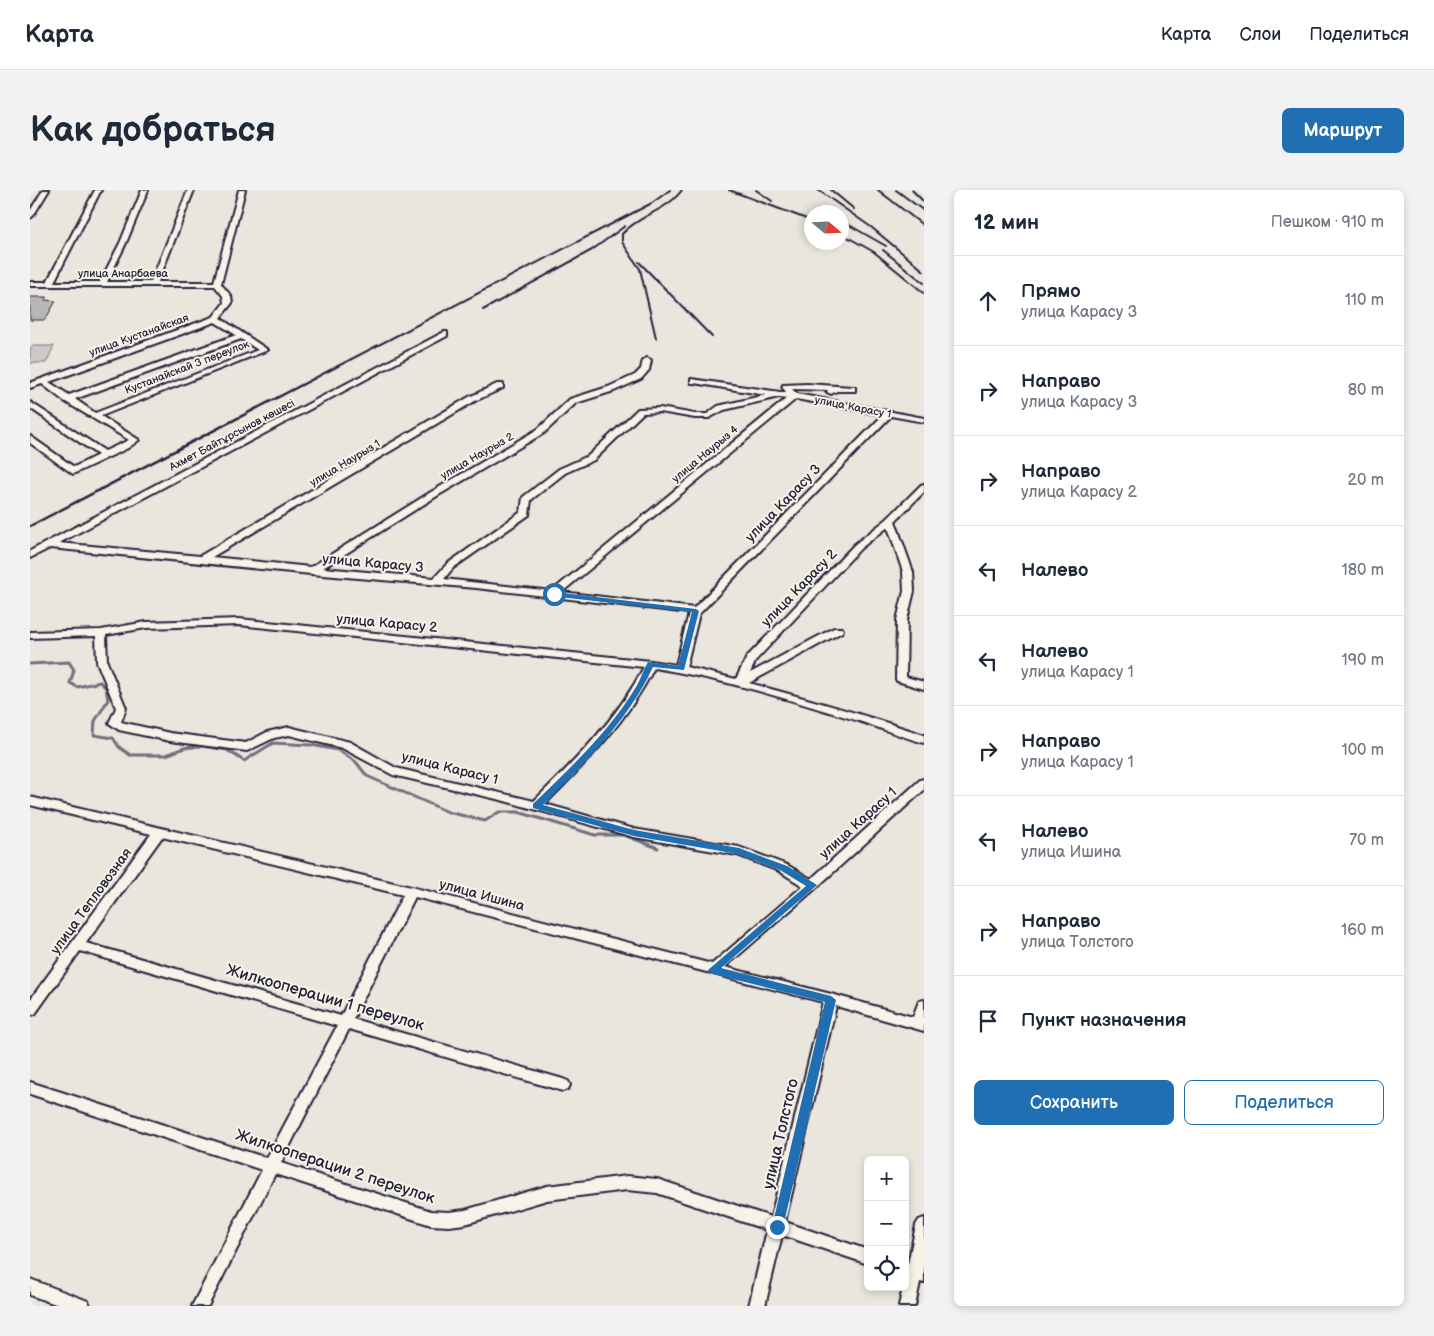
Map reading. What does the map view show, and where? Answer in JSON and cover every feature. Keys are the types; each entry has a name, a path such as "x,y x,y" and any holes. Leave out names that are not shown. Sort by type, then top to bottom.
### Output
{"street":[{"path":"30,216 46,190"},
{"path":"49,284 98,190"},
{"path":"102,284 123,243 144,190"},
{"path":"154,284 190,190"},
{"path":"216,319 228,304 227,296 216,284 242,190"},
{"name":"улица Анарбаева","path":"30,284 216,284"},
{"name":"Кустанайскай 3 переулок","path":"94,416 264,350 216,319"},
{"name":"улица Кустанайская","path":"30,386 216,319"},
{"name":"Ахмет Байтұрсынов көшесі","path":"30,555 444,334"},
{"name":"Кустанайскай 3 переулок","path":"68,399 242,336"},
{"name":"улица Наурыз 2","path":"311,571 434,494 541,431 573,400 611,389 638,377 645,370 647,360"},
{"path":"30,439 74,471 92,463 104,454 128,446 135,440 94,416 44,381"},
{"path":"694,381 794,396"},
{"name":"улица Наурыз 1","path":"202,560 472,400 500,386"},
{"path":"794,396 786,387 807,386 852,389"},
{"path":"821,401 835,388"},
{"path":"436,582 450,566 483,541 526,513 526,499 562,471 591,458 641,411 660,410 695,416 709,416 720,408 779,395"},
{"name":"улица Карасу 1","path":"794,396 924,420"},
{"name":"улица Наурыз 4","path":"554,594 794,396"},
{"path":"30,404 104,454"},
{"name":"улица Карасу 3","path":"681,668 696,611 889,414"},
{"name":"улица Карасу 2","path":"740,683 751,659 858,546 890,521 924,486"},
{"path":"890,521 908,572 909,591 902,620 901,679 924,686"},
{"name":"улица Карасу 3","path":"48,546 436,582 696,611"},
{"name":"улица Карасу 2","path":"30,635 101,633 146,625 239,622 651,664 681,668 740,683 867,719 924,739"},
{"path":"740,683 838,630"},
{"name":"улица Карасу 1","path":"101,633 102,662 121,708 115,723 123,727 170,737 247,747 271,735 289,731 346,745 393,771 501,796 634,833 739,851 783,868 812,885"},
{"path":"536,806 583,760 618,717 640,687 651,664"},
{"name":"улица Карасу 1","path":"713,970 812,885 924,783"},
{"name":"улица Ишина","path":"30,800 411,892 921,1025"},
{"name":"улица Тепловозная","path":"30,1010 159,832"},
{"path":"200,1306 411,892"},
{"name":"Жилкооперации 1 переулок","path":"78,946 563,1085"},
{"name":"улица Толстого","path":"757,1306 831,1000"},
{"path":"921,1025 924,1005"},
{"name":"Жилкооперации 2 переулок","path":"30,1088 431,1218 449,1220 547,1194 627,1183 657,1186 864,1256"},
{"path":"907,1306 924,1225"},
{"path":"30,1287 82,1306"}],"shaded area":[{"path":"32,346 54,346 46,363 30,363"}],"building":[{"path":"30,297 47,297 45,300 56,301 45,320 30,320"}],"waterway":[{"path":"30,664 69,662 74,670 70,683 77,687 100,682 106,688 108,700 95,721 94,735 113,738 119,747 130,755 166,755 184,748 201,746 227,750 244,761 273,743 311,745 338,750 356,762 367,776 448,812 485,821 499,812 518,812 595,835 624,835 658,848"}],"railway":[{"path":"313,379 652,203 670,190"},
{"path":"656,338 640,269 622,242 622,234 636,222 669,203 682,190"},
{"path":"729,190 804,218"},
{"path":"756,190 772,201"},
{"path":"818,190 871,227 924,271"},
{"path":"831,190 854,209"},
{"path":"878,190 924,226"},
{"path":"896,190 924,211"},
{"path":"912,190 924,202"},
{"path":"849,225 886,246"},
{"path":"483,310 592,250 625,226"},
{"path":"849,238 874,252 924,293"},
{"path":"883,250 924,283"},
{"path":"639,262 712,337"},
{"path":"30,526 315,378"}],"route":[{"path":"554,594 696,611 681,668 651,664 640,687 618,717 583,760 536,806 634,833 739,851 783,868 812,885 713,970 831,1000 777,1227"}]}
